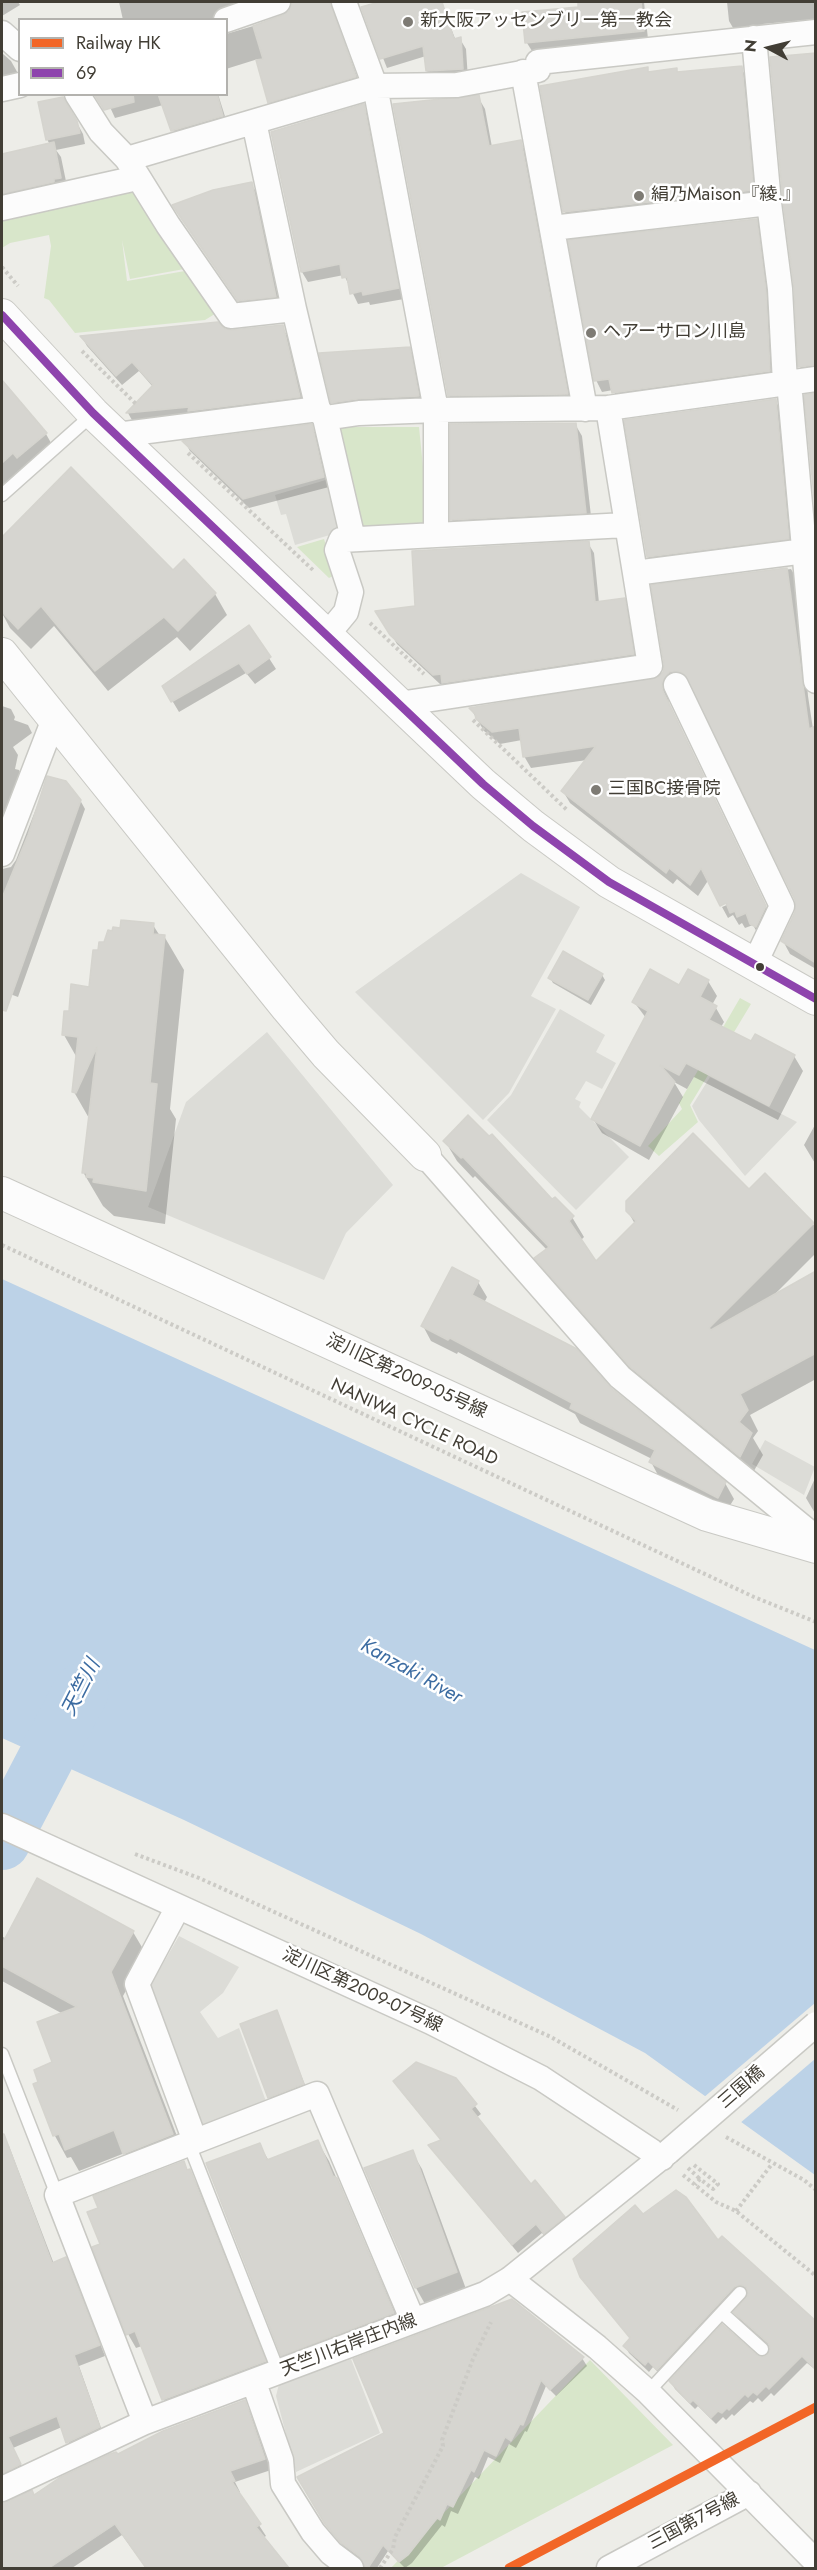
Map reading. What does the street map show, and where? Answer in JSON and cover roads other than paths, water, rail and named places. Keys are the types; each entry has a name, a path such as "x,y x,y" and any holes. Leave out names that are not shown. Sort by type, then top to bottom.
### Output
{"street":[{"path":"228,19 278,2"},
{"path":"344,2 375,86 436,410 436,536"},
{"path":"2,208 132,169 255,122 375,86 457,85 538,70 538,62 816,32"},
{"path":"2,33 18,47"},
{"path":"754,38 805,551 815,683"},
{"path":"399,704 650,666 626,525 552,228 523,72"},
{"path":"2,89 18,85"},
{"path":"78,96 101,132 132,169 231,316 294,309"},
{"path":"255,122 294,309 353,539"},
{"path":"552,228 769,203"},
{"path":"2,315 93,413 483,784 567,853 653,909 816,999"},
{"path":"117,435 321,413 596,408 816,379"},
{"path":"327,635 346,612 351,592 337,550 341,540 626,525"},
{"path":"635,573 805,551"},
{"path":"2,654 326,1054 425,1155 621,1377 816,1538"},
{"path":"676,685 782,906 754,965"},
{"path":"2,854 54,719"},
{"name":"淀川区第2009-05号線","path":"2,1193 707,1515 816,1547"},
{"name":"淀川区第2009-07号線","path":"2,1826 431,2022 531,2073 665,2155"},
{"path":"178,1907 137,1984 192,2142"},
{"name":"三国橋","path":"665,2155 816,2024"},
{"path":"145,2422 57,2195 318,2094 412,2321"},
{"name":"天竺川右岸庄内線","path":"2,2489 145,2422 254,2383 485,2294 510,2279 665,2155"},
{"path":"510,2279 597,2347 648,2392 816,2562"},
{"path":"254,2383 281,2460 283,2484 313,2532 331,2553 351,2568"},
{"name":"三国第７号線","path":"609,2568 749,2493"}],"lane":[{"path":"2,495 93,413"},
{"path":"2,2054 57,2195"},
{"path":"192,2142 279,2373"},
{"path":"648,2392 740,2293"},
{"path":"722,2313 762,2349"}],"water":[{"name":"Kanzaki River","path":"2,1279 815,1650 815,2175 645,2053 421,1934 184,1820 2,1738"}],"waterway":[{"name":"天竺川","path":"2,1842 81,1691"}],"rail line":[{"name":"HK","path":"509,2568 816,2407"}],"place":[{"name":"新大阪アッセンブリー第一教会","path":"408,22"},
{"name":"絹乃Maison『綾.』","path":"639,196"},
{"name":"ヘアーサロン川島","path":"591,333"},
{"name":"三国BC接骨院","path":"596,790"}]}
